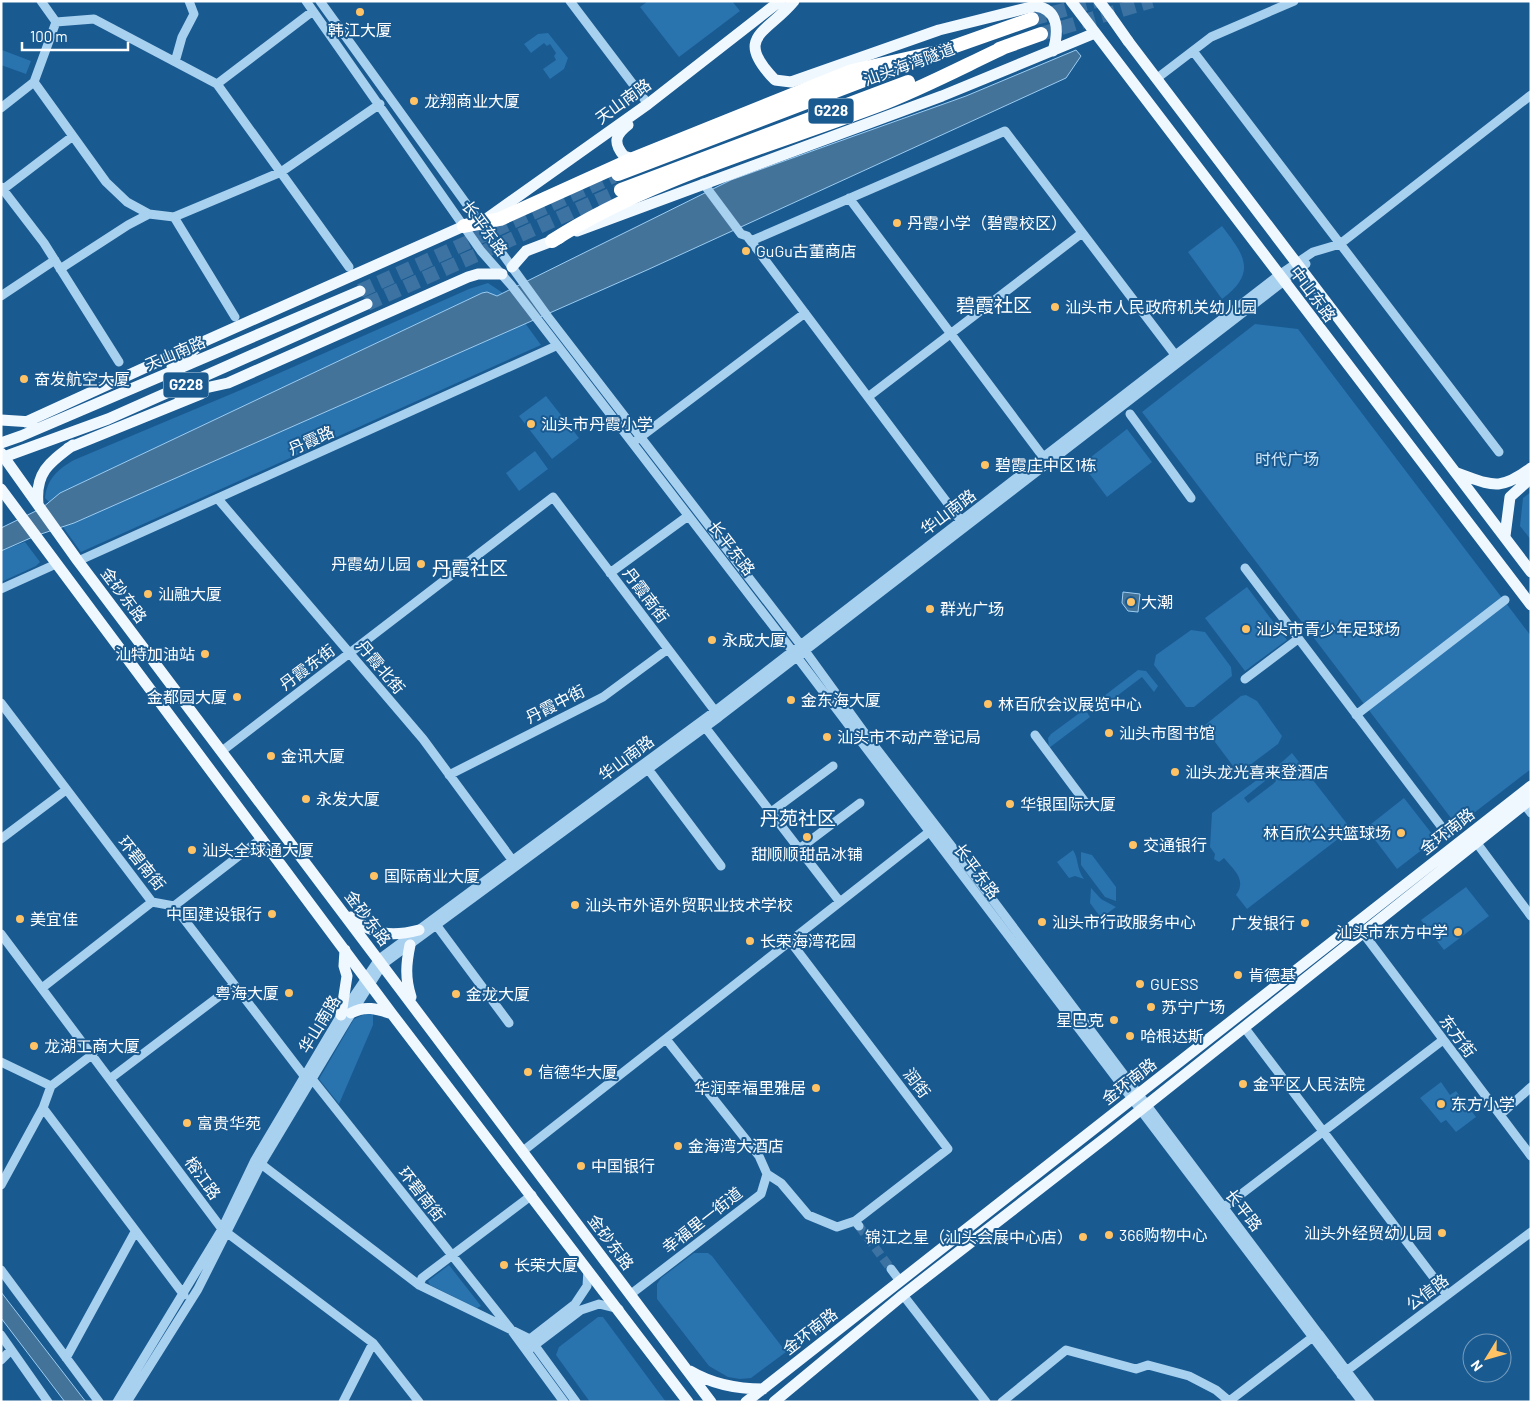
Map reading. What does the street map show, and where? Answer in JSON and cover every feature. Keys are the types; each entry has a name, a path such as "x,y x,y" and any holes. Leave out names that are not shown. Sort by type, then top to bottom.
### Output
{"highway":[{"name":"汕头海湾隧道","path":"614,176 933,54 1032,19"},
{"name":"汕头海湾隧道","path":"621,190 1041,34"},
{"path":"552,241 578,224 673,182 879,105 1007,46"},
{"path":"464,226 500,219 633,158 852,71 933,54"}],"main road":[{"name":"天山南路","path":"481,223 648,104 780,1"},
{"name":"天山南路","path":"633,158 624,156 616,144 616,138 622,130 793,1"},
{"path":"793,1 786,12 759,33 755,40 756,54 760,62 775,80 791,82 939,30 1035,6 1044,7 1051,12 1056,22 1058,36 1053,51"},
{"name":"中山东路","path":"1070,1 1531,605"},
{"name":"中山东路","path":"1099,1 1531,572"},
{"path":"512,267 526,250 942,96 1095,34"},
{"path":"26,422 205,340 464,226"},
{"name":"天山南路","path":"68,448 228,383 468,277 478,274 502,274"},
{"name":"天山南路","path":"1,443 360,291"},
{"name":"天山南路","path":"2,456 108,419 367,304"},
{"path":"159,377 205,340"},
{"name":"天山南路","path":"156,398 228,383"},
{"path":"38,505 37,490 40,477 46,467 68,448 108,419"},
{"path":"1,420 26,422 56,421"},
{"name":"金砂东路","path":"2,456 78,561 711,1402"},
{"path":"1504,536 1510,497 1515,485 1531,468"},
{"path":"1457,473 1489,484 1502,485 1515,485 1531,478"},
{"path":"1,489 392,1014 619,1309 688,1402"},
{"path":"1,503 19,513"},
{"name":"金环南路","path":"746,1402 1531,786"},
{"name":"金环南路","path":"774,1402 903,1295 1143,1108 1476,842 1529,805"},
{"path":"342,910 356,921 386,934 399,936 419,930"},
{"path":"410,945 406,972 414,1006"},
{"path":"345,950 344,966 347,976 346,1014 360,1008 370,1008 392,1014"},
{"path":"686,1368 700,1377 728,1386 762,1389"},
{"path":"674,1383 679,1402"}],"street":[{"path":"41,1 56,22"},
{"path":"175,62 182,37 194,14 189,1"},
{"name":"长平东路","path":"306,1 492,264 502,274 688,516 798,651 1134,1097"},
{"name":"长平东路","path":"320,1 548,317 641,437 929,832 1143,1108"},
{"path":"570,1 648,104"},
{"path":"1156,78 1211,37 1294,1"},
{"path":"217,84 313,11"},
{"path":"56,22 94,20 217,84 349,267"},
{"path":"1,108 34,82 56,22"},
{"path":"1192,51 1499,452"},
{"path":"34,82 106,182 127,202 148,214 174,217 281,172 380,104"},
{"name":"华山南路","path":"381,962 437,926 648,770 705,727 961,521 1176,356 1299,265 1313,252 1326,250 1340,244 1531,95"},
{"path":"750,241 1004,131 1176,356"},
{"path":"73,136 2,189 55,260 119,362"},
{"path":"705,185 741,234 747,236 961,521"},
{"path":"849,198 1044,458"},
{"path":"60,269 148,214"},
{"path":"174,217 235,317"},
{"path":"868,397 1082,233"},
{"path":"1,296 55,260"},
{"name":"华山南路","path":"117,1402 225,1231 308,1078 367,980 381,962 419,930 798,651 1281,278"},
{"path":"633,443 805,313"},
{"name":"丹霞路","path":"78,561 556,346"},
{"path":"1130,414 1191,498"},
{"name":"丹霞南街","path":"553,497 715,711"},
{"name":"丹霞东街","path":"222,751 553,497"},
{"name":"丹霞北街","path":"218,499 423,739 513,861"},
{"path":"610,573 688,516"},
{"path":"1,589 56,564"},
{"path":"1245,568 1447,834"},
{"path":"1356,715 1505,600"},
{"path":"1245,679 1298,639"},
{"name":"丹霞中街","path":"449,775 603,697 668,649"},
{"name":"环碧南街","path":"1,703 152,902 174,906 308,1078 509,1327 528,1345 576,1402"},
{"path":"705,727 840,902"},
{"path":"1035,735 1085,802"},
{"path":"771,812 833,766"},
{"path":"648,770 721,866"},
{"path":"1,839 66,790"},
{"path":"799,849 860,803"},
{"path":"523,1150 929,832"},
{"path":"174,906 262,838"},
{"path":"1476,842 1531,916"},
{"path":"42,988 152,902"},
{"path":"437,926 509,1023"},
{"name":"东方街","path":"1363,933 1531,1156"},
{"name":"榕江路","path":"1,934 225,1231 373,1342 419,1402"},
{"name":"润街","path":"767,1174 781,1183 808,1215 837,1227 857,1224 948,1149 790,941"},
{"path":"111,1078 234,985"},
{"path":"1244,1027 1448,1295"},
{"path":"666,1039 759,1156 767,1174"},
{"path":"1223,1208 1443,1040"},
{"path":"1,1185 43,1108 51,1086 93,1054"},
{"path":"1,1062 51,1086"},
{"name":"华山南路","path":"127,1402 198,1289 255,1160 308,1078"},
{"path":"1500,1115 1531,1087"},
{"path":"43,1108 184,1295"},
{"name":"长平路","path":"1143,1108 1223,1208 1344,1373 1362,1402"},
{"name":"长平路","path":"1143,1108 1316,1335"},
{"path":"261,1164 419,1285 509,1327"},
{"name":"幸福里一街道","path":"630,1294 761,1194 767,1174"},
{"path":"419,1285 422,1278 532,1195"},
{"path":"66,1358 136,1232"},
{"name":"公信路","path":"1344,1373 1531,1232"},
{"path":"891,1269 900,1281"},
{"path":"1,1270 99,1402"},
{"path":"528,1345 575,1304 586,1286 588,1270"},
{"path":"903,1295 986,1402"},
{"path":"528,1345 581,1310 599,1304 619,1309"},
{"path":"1,1335 48,1402"},
{"path":"1002,1402 1066,1350 1136,1369 1148,1365 1189,1376 1216,1390 1228,1401 1316,1335"},
{"path":"343,1402 373,1342"},
{"name":"环碧南街","path":"528,1345 564,1402"},
{"path":"1,1360 12,1350"},
{"name":"长平路","path":"1344,1373 1370,1402"}],"green space":[{"path":"648,1 732,1 740,11 679,57 640,7"},
{"path":"548,33 568,58 564,69 550,79 543,69 556,60 554,56 556,53 550,44 547,46 544,43 531,53 524,44 538,34"},
{"path":"2,50 31,61 26,74 1,65"},
{"path":"1222,226 1241,255 1244,263 1244,272 1233,289 1222,299 1188,252"},
{"path":"488,283 503,293 497,296 487,292 482,293 61,493 50,503 45,498 48,485 54,475 74,460 243,389 469,289"},
{"path":"525,323 541,345 81,552 63,527"},
{"name":"时代广场","path":"1255,324 1298,329 1531,636 1531,769 1457,826 1142,412"},
{"path":"546,396 579,438 552,459 519,416"},
{"path":"1127,429 1152,462 1107,497 1082,464"},
{"path":"535,451 548,469 519,491 506,473"},
{"path":"1531,492 1531,540 1520,526 1523,498"},
{"path":"25,542 40,562 36,566 1,582 1,551"},
{"name":"汕头市青少年足球场","path":"1247,587 1287,640 1245,671 1205,618"},
{"path":"1191,630 1205,632 1231,667 1232,676 1194,707 1186,707 1154,665 1156,655"},
{"path":"1138,670 1146,671 1158,686 1154,692 1142,677 1109,702 1104,696"},
{"path":"1246,695 1257,701 1282,736 1278,744 1242,771 1236,770 1206,730 1205,725 1241,696"},
{"path":"1085,709 1090,717 1049,748 1048,738 1051,734"},
{"path":"1292,753 1351,829 1247,909 1236,895 1240,885 1238,875 1224,858 1219,862 1214,859 1215,854 1210,847 1212,813 1261,777 1265,781 1244,798 1248,803 1276,781 1272,771"},
{"name":"林百欣公共篮球场","path":"1404,798 1436,839 1397,869 1366,828"},
{"path":"1073,850 1084,879 1075,876 1069,878 1057,862"},
{"path":"1081,852 1092,855 1116,887 1116,901 1105,897 1081,865"},
{"path":"1466,887 1489,916 1444,950 1421,920"},
{"path":"1091,888 1101,899 1116,907 1101,918 1090,903"},
{"path":"365,1014 373,1014 373,1025 339,1104 319,1079 354,1019"},
{"path":"1441,1082 1450,1095 1456,1091 1476,1117 1456,1132 1446,1120 1441,1123 1420,1098"},
{"path":"694,1253 708,1253 712,1256 786,1352 751,1378 728,1377 709,1366 657,1299 657,1284 661,1278"},
{"path":"449,1265 481,1306 477,1308 430,1285 428,1281"},
{"path":"598,1317 603,1317 666,1402 590,1402 556,1355 559,1347"}],"shaded area":[{"path":"1076,50 1081,56 1066,78 647,270 74,523 35,536 1,551 1,528 42,508 60,493 482,293 487,292 497,296 731,180 966,96"},
{"path":"1123,592 1140,594 1138,612 1128,611 1122,603"},
{"path":"1,1292 86,1402 65,1402 1,1318"}],"tunnel":[{"path":"1032,19 1096,1"},
{"path":"1041,34 1152,1"},
{"path":"360,291 614,176"},
{"path":"367,304 621,190"},
{"path":"859,1226 891,1269"}],"place":[{"name":"韩江大厦","path":"360,12"},
{"name":"龙翔商业大厦","path":"414,101"},
{"name":"丹霞小学（碧霞校区）","path":"897,223"},
{"name":"GuGu古董商店","path":"746,251"},
{"name":"汕头市人民政府机关幼儿园","path":"1055,307"},
{"name":"奋发航空大厦","path":"24,379"},
{"name":"汕头市丹霞小学","path":"531,424"},
{"name":"碧霞庄中区1栋","path":"985,465"},
{"name":"丹霞幼儿园","path":"421,564"},
{"name":"汕融大厦","path":"148,594"},
{"name":"大潮","path":"1131,602"},
{"name":"群光广场","path":"930,609"},
{"name":"汕头市青少年足球场","path":"1246,629"},
{"name":"永成大厦","path":"712,640"},
{"name":"汕特加油站","path":"205,654"},
{"name":"金都园大厦","path":"237,697"},
{"name":"金东海大厦","path":"791,700"},
{"name":"林百欣会议展览中心","path":"988,704"},
{"name":"汕头市图书馆","path":"1109,733"},
{"name":"汕头市不动产登记局","path":"827,737"},
{"name":"金讯大厦","path":"271,756"},
{"name":"汕头龙光喜来登酒店","path":"1175,772"},
{"name":"永发大厦","path":"306,799"},
{"name":"华银国际大厦","path":"1010,804"},
{"name":"林百欣公共篮球场","path":"1401,833"},
{"name":"甜顺顺甜品冰铺","path":"807,837"},
{"name":"交通银行","path":"1133,845"},
{"name":"汕头全球通大厦","path":"192,850"},
{"name":"国际商业大厦","path":"374,876"},
{"name":"汕头市外语外贸职业技术学校","path":"575,905"},
{"name":"中国建设银行","path":"272,914"},
{"name":"美宜佳","path":"20,919"},
{"name":"汕头市行政服务中心","path":"1042,922"},
{"name":"广发银行","path":"1305,923"},
{"name":"汕头市东方中学","path":"1458,932"},
{"name":"长荣海湾花园","path":"750,941"},
{"name":"肯德基","path":"1238,975"},
{"name":"GUESS","path":"1140,984"},
{"name":"粤海大厦","path":"289,993"},
{"name":"金龙大厦","path":"456,994"},
{"name":"苏宁广场","path":"1151,1007"},
{"name":"星巴克","path":"1114,1020"},
{"name":"哈根达斯","path":"1130,1036"},
{"name":"龙湖工商大厦","path":"34,1046"},
{"name":"信德华大厦","path":"528,1072"},
{"name":"金平区人民法院","path":"1243,1084"},
{"name":"华润幸福里雅居","path":"816,1088"},
{"name":"东方小学","path":"1441,1104"},
{"name":"富贵华苑","path":"187,1123"},
{"name":"金海湾大酒店","path":"678,1146"},
{"name":"中国银行","path":"581,1166"},
{"name":"汕头外经贸幼儿园","path":"1442,1233"},
{"name":"366购物中心","path":"1109,1235"},
{"name":"锦江之星（汕头会展中心店）","path":"1083,1237"},
{"name":"长荣大厦","path":"504,1265"}],"district":[{"name":"碧霞社区","path":"994,305"},
{"name":"丹霞社区","path":"470,568"},
{"name":"丹苑社区","path":"798,818"}]}
